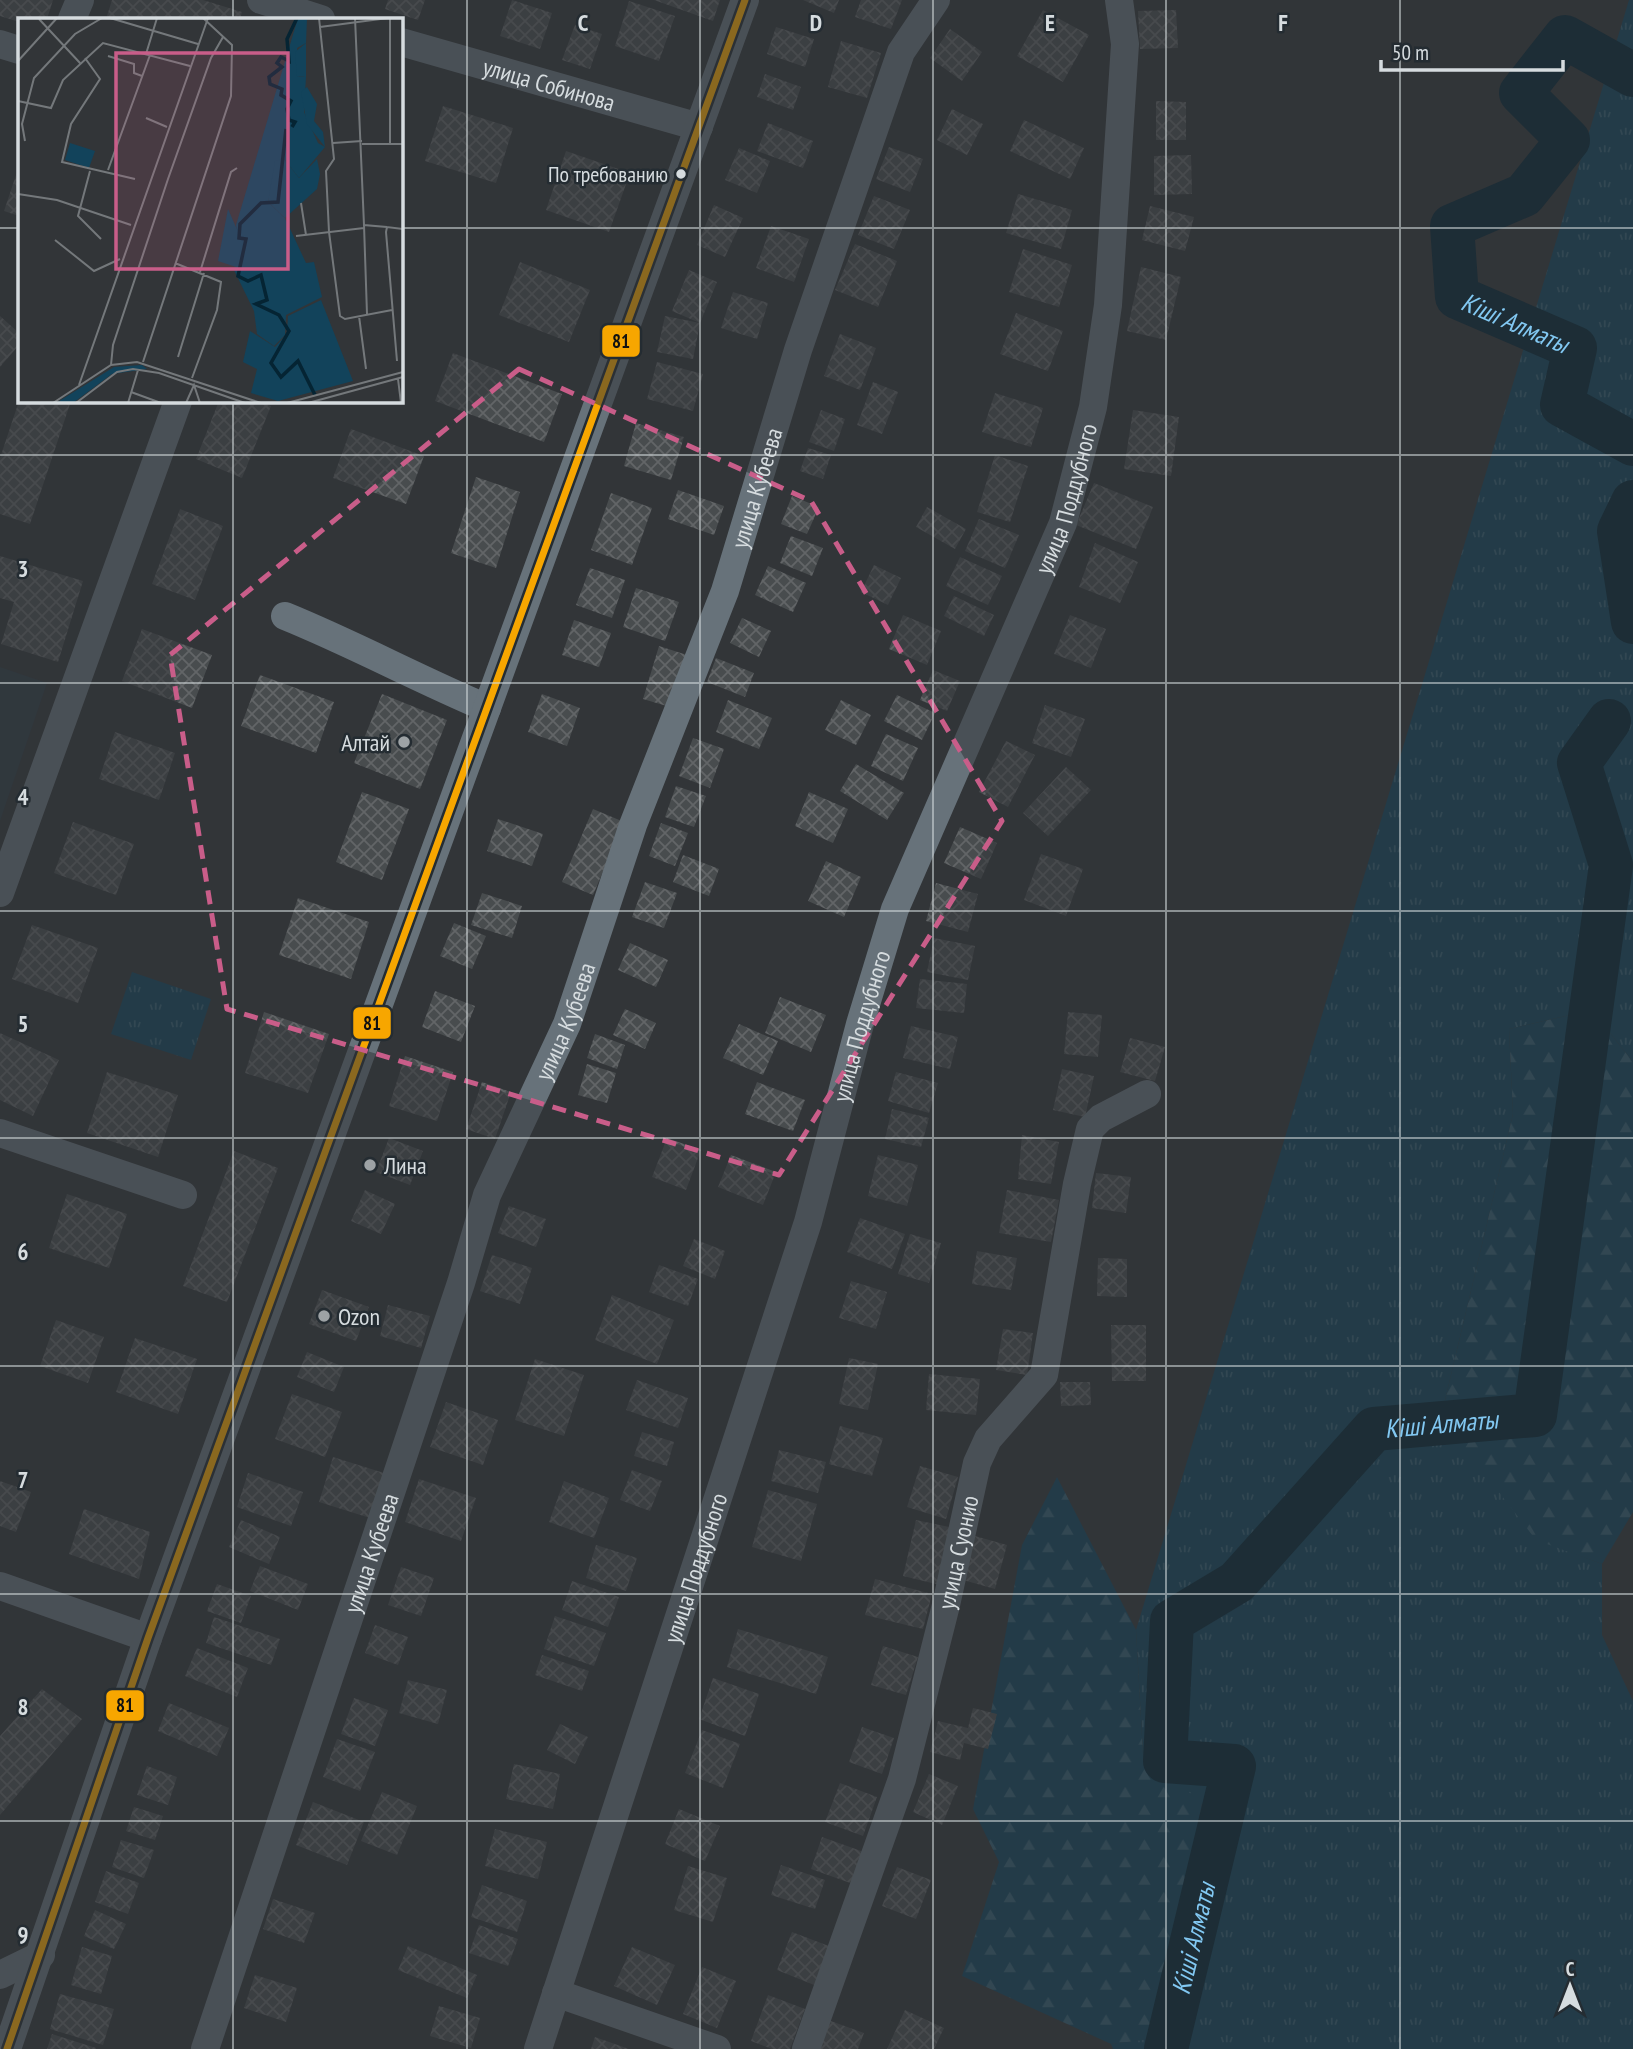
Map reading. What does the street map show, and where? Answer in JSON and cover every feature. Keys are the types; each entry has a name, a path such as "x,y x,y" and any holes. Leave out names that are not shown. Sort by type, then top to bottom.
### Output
{"street":[{"path":"72,18 80,0"},
{"path":"7,2049 148,1638 746,0"},
{"name":"улица Кубеева","path":"205,2049 461,1283 487,1195 567,1024 633,825 725,591 798,350 901,52 936,0"},
{"name":"улица Поддубного","path":"538,2049 808,1222 860,1024 895,909 1063,523 1093,407 1108,305 1125,44 1119,0"},
{"path":"279,3 316,18"},
{"name":"улица Собинова","path":"402,42 699,127"},
{"path":"0,44 18,50"},
{"path":"0,893 178,402"},
{"path":"285,616 356,645 385,663 487,708"},
{"name":"улица Суонио","path":"806,2049 902,1780 946,1605 977,1463 988,1439 1044,1375 1077,1184 1090,1129 1101,1118 1147,1094"},
{"path":"0,1133 183,1195"},
{"path":"0,1586 148,1638"},
{"path":"0,1975 41,1955"},
{"path":"556,1993 717,2049"}],"highlighted area":[{"path":"519,369 811,501 1002,821 779,1175 227,1009 170,655"}],"shaded area":[{"path":"0,667 47,683 0,821"}],"green space":[{"path":"1629,0 1633,0 1633,1062 1592,1010 1509,1029 1513,1114 1441,1417 1558,1547 1602,1564 1602,1635 1633,1701 1633,2049 1113,2049 1111,2044 1167,2036 1177,1934 1202,1804 1143,1754 1136,1630"},
{"path":"132,972 211,999 191,1060 111,1034"},
{"path":"1592,1010 1633,1062 1633,1512 1602,1564 1536,1540 1441,1417 1513,1114 1509,1029"},
{"path":"1057,1477 1136,1630 1143,1754 1202,1803 1177,1934 1167,2037 1111,2044 962,1976 999,1862 973,1809 1022,1545"}],"building":[{"path":"0,0 53,0 47,18 18,18 18,22 0,16"},
{"path":"112,0 203,0 242,12 240,18 106,18"},
{"path":"388,0 425,0 418,20 385,9"},
{"path":"512,0 552,13 540,49 500,36"},
{"path":"654,0 720,0 713,21"},
{"path":"803,0 839,0 834,13"},
{"path":"861,0 902,0 891,29 855,17"},
{"path":"629,1 675,16 659,61 615,46"},
{"path":"1043,10 1089,35 1063,82 1017,56"},
{"path":"1176,10 1178,48 1140,49 1138,11"},
{"path":"575,25 602,34 590,69 562,60"},
{"path":"776,27 814,39 805,67 767,54"},
{"path":"950,29 982,52 962,81 930,58"},
{"path":"841,41 881,53 867,98 828,87"},
{"path":"765,74 801,87 793,110 757,97"},
{"path":"1156,101 1186,102 1186,140 1156,140"},
{"path":"443,106 513,128 496,183 425,161"},
{"path":"952,109 983,124 967,155 937,140"},
{"path":"1024,120 1084,148 1070,179 1010,151"},
{"path":"768,123 813,141 803,168 757,151"},
{"path":"889,147 923,159 910,192 876,179"},
{"path":"739,148 770,161 757,193 725,180"},
{"path":"566,151 630,173 609,232 546,210"},
{"path":"1191,155 1192,194 1154,195 1154,156"},
{"path":"18,169 18,216 4,211"},
{"path":"1018,194 1072,210 1061,249 1006,233"},
{"path":"874,196 910,210 894,249 858,235"},
{"path":"714,205 743,218 725,257 697,245"},
{"path":"1150,206 1194,217 1185,251 1142,240"},
{"path":"771,226 809,239 794,282 756,268"},
{"path":"855,244 897,261 878,307 835,290"},
{"path":"1023,249 1072,265 1059,307 1009,292"},
{"path":"520,262 590,290 569,342 499,315"},
{"path":"1141,267 1181,277 1166,340 1127,331"},
{"path":"689,270 717,282 700,323 672,311"},
{"path":"733,292 768,303 757,339 721,328"},
{"path":"1016,313 1063,331 1048,371 1000,354"},
{"path":"0,316 18,332 18,346 0,367"},
{"path":"665,316 700,323 693,359 657,352"},
{"path":"840,334 876,348 860,390 824,376"},
{"path":"453,353 562,394 544,442 435,401"},
{"path":"657,362 703,374 693,411 647,399"},
{"path":"873,382 898,392 882,434 857,425"},
{"path":"995,393 1043,408 1031,447 982,432"},
{"path":"19,402 71,402 30,524 0,514 0,458"},
{"path":"219,402 261,402 271,406 242,478 196,459"},
{"path":"821,410 845,419 834,451 809,442"},
{"path":"1133,410 1179,417 1171,476 1124,469"},
{"path":"636,423 684,437 671,480 624,466"},
{"path":"351,429 424,456 406,504 333,478"},
{"path":"808,448 831,455 823,479 800,471"},
{"path":"995,455 1028,466 1010,522 977,512"},
{"path":"476,477 520,492 496,568 451,553"},
{"path":"1094,483 1153,507 1136,549 1076,525"},
{"path":"678,490 724,506 714,535 668,519"},
{"path":"611,493 652,508 632,565 591,550"},
{"path":"792,496 819,507 807,534 781,524"},
{"path":"927,507 966,529 955,549 916,527"},
{"path":"180,509 223,526 195,600 152,584"},
{"path":"979,519 1019,535 1005,568 965,551"},
{"path":"791,536 823,548 812,576 780,563"},
{"path":"1095,543 1138,562 1120,603 1079,587"},
{"path":"0,556 83,581 58,662 1,644 14,602 0,598"},
{"path":"960,557 1002,576 988,605 946,586"},
{"path":"874,565 901,578 888,605 861,592"},
{"path":"768,566 806,583 793,612 755,595"},
{"path":"590,568 625,580 612,618 576,605"},
{"path":"636,588 679,602 665,641 623,627"},
{"path":"954,596 994,615 984,636 944,616"},
{"path":"903,615 941,631 927,665 889,649"},
{"path":"1070,615 1106,629 1091,668 1054,654"},
{"path":"742,618 771,631 759,657 730,643"},
{"path":"574,620 611,633 599,667 562,655"},
{"path":"142,629 212,655 192,708 122,681"},
{"path":"659,646 687,655 670,707 643,699"},
{"path":"716,658 754,673 745,697 707,682"},
{"path":"933,670 960,681 947,711 920,700"},
{"path":"260,675 334,702 316,753 241,726"},
{"path":"382,694 447,720 420,789 354,763"},
{"path":"542,694 580,708 567,746 528,732"},
{"path":"897,695 935,713 922,740 884,721"},
{"path":"728,700 772,718 759,749 716,732"},
{"path":"841,700 871,715 856,745 825,730"},
{"path":"1045,705 1085,719 1071,757 1032,743"},
{"path":"115,732 175,753 159,800 99,779"},
{"path":"886,734 918,748 903,781 871,766"},
{"path":"693,738 724,749 710,788 679,776"},
{"path":"1006,741 1035,755 1008,807 979,792"},
{"path":"856,764 904,793 887,820 840,791"},
{"path":"1066,767 1091,790 1048,836 1023,813"},
{"path":"676,786 706,796 694,827 665,817"},
{"path":"362,792 409,809 382,880 336,862"},
{"path":"809,792 848,809 833,843 795,826"},
{"path":"593,809 624,822 593,895 562,882"},
{"path":"498,819 543,834 532,866 487,851"},
{"path":"73,822 134,844 116,895 54,873"},
{"path":"661,823 688,833 675,866 649,856"},
{"path":"960,827 997,843 981,879 944,863"},
{"path":"1041,854 1083,869 1066,916 1024,900"},
{"path":"683,855 719,869 709,896 673,882"},
{"path":"826,861 861,877 844,917 808,901"},
{"path":"645,882 677,893 664,928 632,917"},
{"path":"936,883 978,894 968,932 926,921"},
{"path":"482,893 522,906 512,938 471,925"},
{"path":"298,898 369,922 351,979 279,955"},
{"path":"454,923 486,936 472,969 440,956"},
{"path":"32,925 98,948 78,1003 12,979"},
{"path":"934,938 975,946 968,980 927,972"},
{"path":"630,943 668,960 656,987 618,970"},
{"path":"920,979 967,984 964,1013 916,1008"},
{"path":"435,991 475,1006 461,1042 422,1027"},
{"path":"780,997 826,1015 811,1052 765,1033"},
{"path":"625,1009 656,1023 645,1049 613,1035"},
{"path":"264,1012 329,1034 308,1093 245,1073"},
{"path":"1068,1012 1102,1015 1098,1057 1064,1054"},
{"path":"739,1024 778,1041 763,1075 723,1058"},
{"path":"911,1026 958,1037 950,1069 903,1058"},
{"path":"0,1033 59,1060 33,1116 0,1100"},
{"path":"595,1034 625,1045 617,1069 587,1058"},
{"path":"1130,1038 1165,1047 1155,1081 1120,1072"},
{"path":"405,1056 453,1072 437,1121 389,1106"},
{"path":"587,1064 616,1073 607,1103 578,1095"},
{"path":"1062,1069 1094,1076 1085,1117 1053,1110"},
{"path":"107,1072 178,1095 158,1157 87,1133"},
{"path":"896,1072 938,1083 929,1113 888,1101"},
{"path":"482,1082 511,1092 495,1139 466,1129"},
{"path":"757,1082 805,1100 793,1131 745,1114"},
{"path":"892,1109 929,1118 921,1147 885,1139"},
{"path":"1022,1135 1059,1142 1051,1184 1018,1179"},
{"path":"389,1138 423,1151 410,1185 376,1172"},
{"path":"667,1138 701,1150 686,1190 652,1177"},
{"path":"234,1151 278,1168 227,1302 183,1286"},
{"path":"731,1155 776,1172 763,1205 718,1187"},
{"path":"878,1155 918,1165 907,1206 868,1196"},
{"path":"1096,1173 1131,1177 1126,1213 1092,1208"},
{"path":"365,1190 395,1204 381,1234 351,1221"},
{"path":"1007,1190 1059,1200 1051,1242 999,1233"},
{"path":"67,1194 127,1214 109,1268 49,1248"},
{"path":"509,1206 546,1219 536,1247 498,1233"},
{"path":"860,1218 905,1234 892,1269 847,1252"},
{"path":"910,1234 941,1243 929,1283 898,1274"},
{"path":"694,1239 725,1251 715,1279 683,1266"},
{"path":"977,1251 1017,1258 1011,1290 972,1284"},
{"path":"492,1255 532,1268 520,1304 480,1291"},
{"path":"1098,1258 1127,1259 1127,1297 1097,1296"},
{"path":"659,1265 698,1279 688,1306 649,1292"},
{"path":"851,1281 887,1292 876,1329 839,1318"},
{"path":"322,1290 369,1307 356,1341 309,1324"},
{"path":"612,1295 674,1320 657,1364 595,1340"},
{"path":"388,1305 430,1316 421,1348 380,1336"},
{"path":"56,1320 104,1337 88,1383 40,1366"},
{"path":"1111,1325 1146,1325 1146,1381 1112,1381"},
{"path":"1003,1329 1033,1333 1027,1375 996,1370"},
{"path":"135,1338 197,1359 178,1414 116,1392"},
{"path":"307,1352 344,1367 334,1392 297,1377"},
{"path":"849,1358 878,1364 868,1410 839,1404"},
{"path":"535,1359 584,1375 564,1436 515,1420"},
{"path":"929,1374 980,1379 976,1415 926,1410"},
{"path":"637,1380 688,1398 678,1428 626,1410"},
{"path":"1060,1382 1090,1382 1091,1405 1061,1406"},
{"path":"292,1394 342,1412 325,1457 275,1439"},
{"path":"446,1402 498,1420 483,1465 430,1447"},
{"path":"840,1426 883,1438 872,1476 829,1464"},
{"path":"642,1432 674,1442 667,1466 634,1456"},
{"path":"779,1450 826,1462 818,1493 771,1481"},
{"path":"333,1457 384,1473 370,1518 319,1502"},
{"path":"920,1466 958,1477 946,1519 907,1507"},
{"path":"632,1470 662,1481 650,1511 620,1500"},
{"path":"248,1473 303,1492 291,1526 237,1507"},
{"path":"419,1479 476,1498 461,1541 405,1522"},
{"path":"0,1481 31,1492 16,1532 0,1526"},
{"path":"564,1481 609,1498 594,1538 549,1522"},
{"path":"768,1490 817,1504 801,1561 752,1547"},
{"path":"84,1509 150,1532 139,1579 69,1554"},
{"path":"241,1520 280,1537 269,1564 229,1547"},
{"path":"916,1520 954,1528 940,1585 903,1576"},
{"path":"975,1536 1007,1545 995,1589 963,1580"},
{"path":"596,1545 637,1558 626,1591 586,1578"},
{"path":"260,1566 308,1584 298,1610 250,1591"},
{"path":"401,1567 434,1578 421,1616 388,1605"},
{"path":"875,1579 932,1594 923,1629 865,1615"},
{"path":"572,1581 619,1597 608,1627 562,1610"},
{"path":"217,1584 251,1596 241,1623 207,1611"},
{"path":"555,1616 606,1633 594,1666 544,1649"},
{"path":"214,1617 280,1639 271,1665 206,1643"},
{"path":"375,1625 408,1637 398,1665 365,1653"},
{"path":"738,1629 828,1657 816,1694 727,1667"},
{"path":"883,1646 918,1657 906,1695 871,1685"},
{"path":"197,1648 248,1668 237,1697 185,1676"},
{"path":"542,1655 589,1671 582,1691 535,1675"},
{"path":"713,1678 759,1694 745,1736 699,1719"},
{"path":"408,1680 447,1690 438,1724 399,1713"},
{"path":"42,1689 82,1719 0,1815 0,1736"},
{"path":"354,1698 388,1710 375,1746 341,1734"},
{"path":"169,1703 229,1728 217,1756 158,1731"},
{"path":"973,1708 997,1714 988,1749 964,1743 960,1760 930,1752 938,1721 968,1728"},
{"path":"560,1724 588,1737 575,1764 547,1750"},
{"path":"862,1727 894,1738 882,1774 849,1762"},
{"path":"702,1730 740,1744 723,1788 685,1773"},
{"path":"337,1739 375,1752 360,1791 323,1777"},
{"path":"514,1764 560,1774 553,1809 506,1799"},
{"path":"147,1766 177,1777 168,1805 137,1795"},
{"path":"929,1774 958,1786 942,1825 913,1812"},
{"path":"840,1783 877,1797 863,1836 825,1822"},
{"path":"382,1792 417,1806 397,1855 361,1841"},
{"path":"313,1802 364,1822 347,1865 296,1845"},
{"path":"134,1807 163,1816 155,1840 126,1831"},
{"path":"679,1809 720,1826 705,1861 665,1844"},
{"path":"495,1829 547,1842 538,1879 485,1866"},
{"path":"822,1837 864,1852 853,1884 811,1869"},
{"path":"121,1840 154,1850 144,1878 112,1867"},
{"path":"781,1865 825,1880 815,1909 771,1895"},
{"path":"688,1866 727,1878 713,1922 674,1910"},
{"path":"897,1867 931,1880 916,1919 882,1906"},
{"path":"106,1871 139,1883 128,1914 95,1902"},
{"path":"482,1885 527,1901 517,1932 471,1917"},
{"path":"273,1899 315,1913 304,1943 263,1929"},
{"path":"95,1910 126,1924 114,1949 84,1936"},
{"path":"479,1925 518,1939 508,1966 469,1953"},
{"path":"792,1932 834,1948 819,1987 777,1970"},
{"path":"408,1946 477,1975 467,1998 398,1970"},
{"path":"82,1947 112,1956 101,1994 71,1985"},
{"path":"632,1947 675,1965 657,2005 614,1986"},
{"path":"702,1967 736,1981 717,2028 683,2014"},
{"path":"255,1975 297,1988 286,2022 244,2008"},
{"path":"60,1994 114,2009 103,2045 50,2029"},
{"path":"768,1995 805,2009 790,2049 772,2049 751,2041"},
{"path":"439,2006 480,2018 471,2048 430,2036"},
{"path":"905,2010 944,2028 934,2049 887,2049"},
{"path":"828,2020 864,2033 858,2049 818,2049"},
{"path":"52,2034 96,2048 96,2049 47,2049"},
{"path":"595,2037 629,2049 591,2049"}],"waterway":[{"name":"Кіші Алматы","path":"1633,75 1565,37 1521,93 1568,140 1524,195 1452,226 1457,297 1575,348 1562,405 1633,444"},
{"name":"Кіші Алматы","path":"1633,502 1619,531 1633,622"},
{"name":"Кіші Алматы","path":"1166,2049 1234,1766 1165,1761 1172,1621 1237,1582 1374,1429 1535,1415 1611,865 1579,763 1609,721"}],"transit line":[{"name":"81","path":"7,2049 148,1638 745,0"}],"place":[{"name":"По требованию","path":"681,174"},
{"name":"Алтай","path":"404,742"},
{"name":"Лина","path":"370,1165"},
{"name":"Ozon","path":"324,1316"}]}
